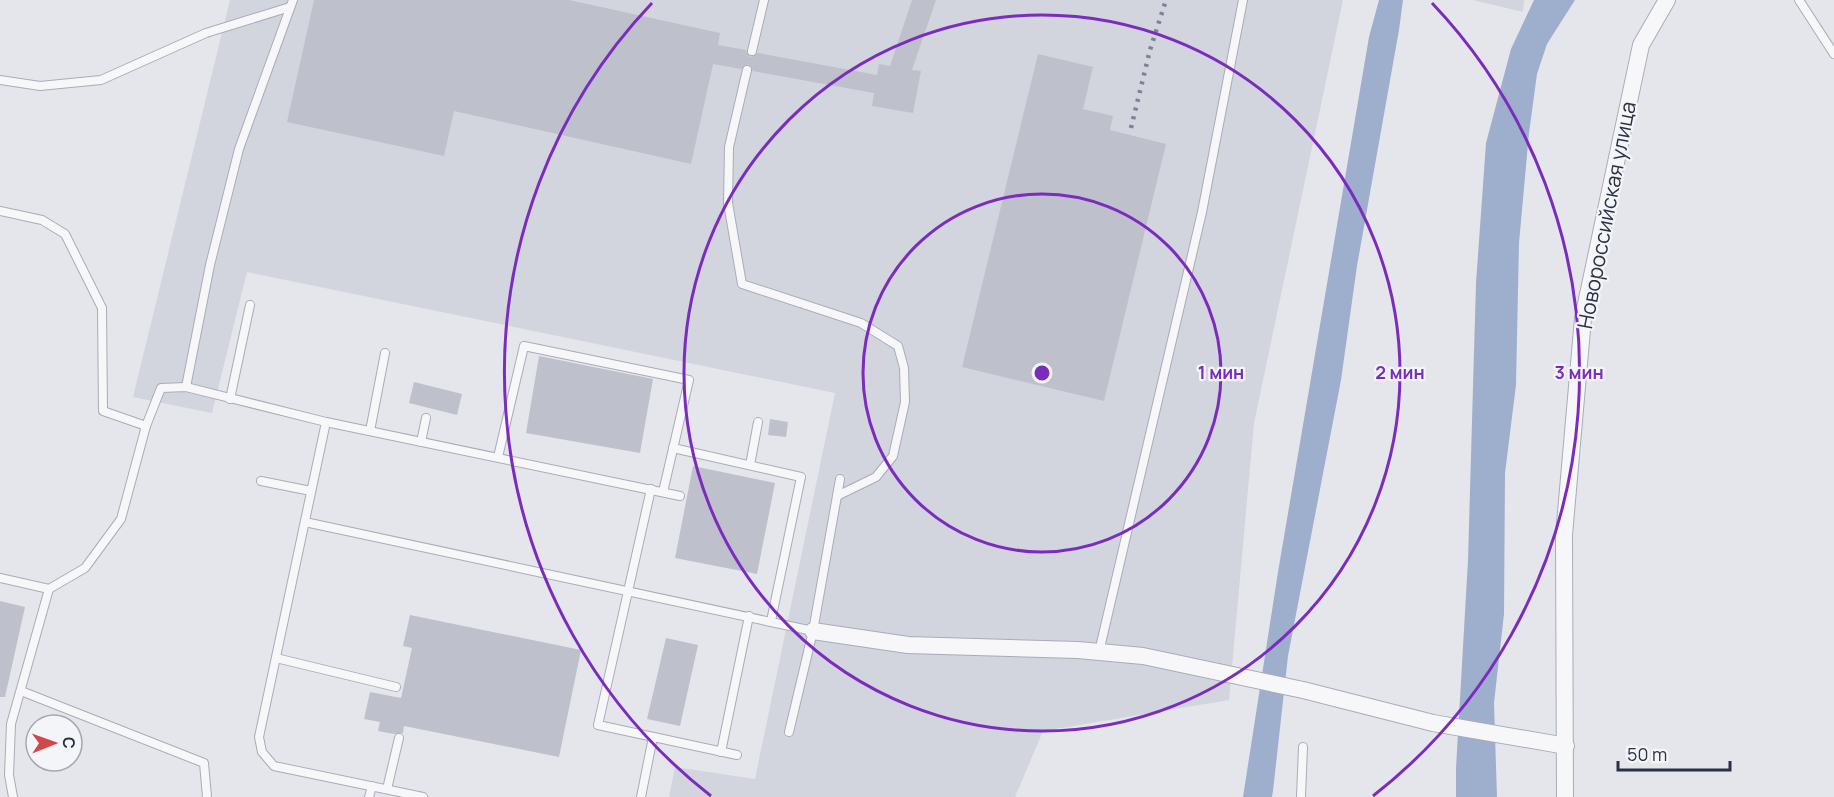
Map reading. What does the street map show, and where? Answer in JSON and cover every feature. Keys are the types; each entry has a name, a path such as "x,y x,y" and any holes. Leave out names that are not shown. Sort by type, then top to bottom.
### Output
{"street":[{"name":"Новороссийская улица","path":"1565,797 1564,534 1583,318 1641,45 1667,0"},
{"path":"813,631 909,645 1099,652 1143,656 1303,690 1433,723 1566,746"}],"lane":[{"path":"752,51 764,0"},
{"path":"1099,652 1202,212 1243,0"},
{"path":"1799,0 1834,54"},
{"path":"0,80 40,86 101,80 206,33 292,4"},
{"path":"186,387 210,265 239,149 292,4"},
{"path":"747,70 729,147 728,203 742,284 861,323 897,346 904,368 905,402 893,456 876,477 837,496"},
{"path":"0,211 42,220 65,234 102,308 103,411 146,426"},
{"path":"230,399 250,304"},
{"path":"498,457 524,346 689,380 663,492"},
{"path":"370,431 385,353"},
{"path":"0,578 49,589 85,568 121,519 146,426 161,388 186,387 326,422 680,496"},
{"path":"421,442 426,418"},
{"path":"326,422 260,737 262,752 274,766 423,797"},
{"path":"750,465 758,422"},
{"path":"673,448 801,477 771,621"},
{"path":"789,732 813,631 840,479"},
{"path":"261,481 312,491"},
{"path":"651,489 630,591 598,725 737,756"},
{"path":"305,522 813,631"},
{"path":"14,797 9,775 10,724 49,589"},
{"path":"721,752 749,616"},
{"path":"276,658 396,687"},
{"path":"21,691 204,763 207,797"},
{"path":"0,722 10,724"},
{"path":"641,797 653,737"},
{"path":"387,789 399,738"},
{"path":"1301,797 1303,747"},
{"path":"369,797 372,786"}],"shaded area":[{"path":"230,0 1343,0 1254,423 1229,700 1043,731 1015,797 669,797 675,767 755,779 835,393 247,272 212,413 133,397"},
{"path":"1473,0 1524,0 1523,12"}],"water":[{"path":"1379,0 1403,0 1357,266 1341,380 1288,656 1272,797 1243,797 1278,572 1369,37"},
{"path":"1534,0 1575,0 1547,44 1537,74 1529,133 1519,243 1516,385 1505,473 1504,614 1494,703 1497,797 1456,797 1468,560 1476,283 1486,143 1511,49"}],"building":[{"path":"314,0 569,0 720,33 718,45 746,50 750,57 758,53 877,75 879,64 890,66 912,0 936,0 912,70 921,71 913,113 872,106 874,93 753,71 748,64 741,69 713,64 691,164 454,111 444,156 287,122"},
{"path":"1038,54 1093,67 1083,109 1113,116 1110,130 1166,144 1104,401 962,367"},
{"path":"539,356 653,379 640,453 526,433"},
{"path":"414,382 462,394 457,415 409,403"},
{"path":"770,419 788,422 786,437 768,435"},
{"path":"693,466 775,483 757,574 675,558"},
{"path":"0,601 25,607 5,697 0,697"},
{"path":"410,615 581,650 559,757 404,726 403,733 378,731 380,722 364,719 370,692 401,698 412,648 403,646"},
{"path":"666,638 698,645 680,726 647,719"}],"railway":[{"path":"1131,128 1150,50 1166,0"}]}
